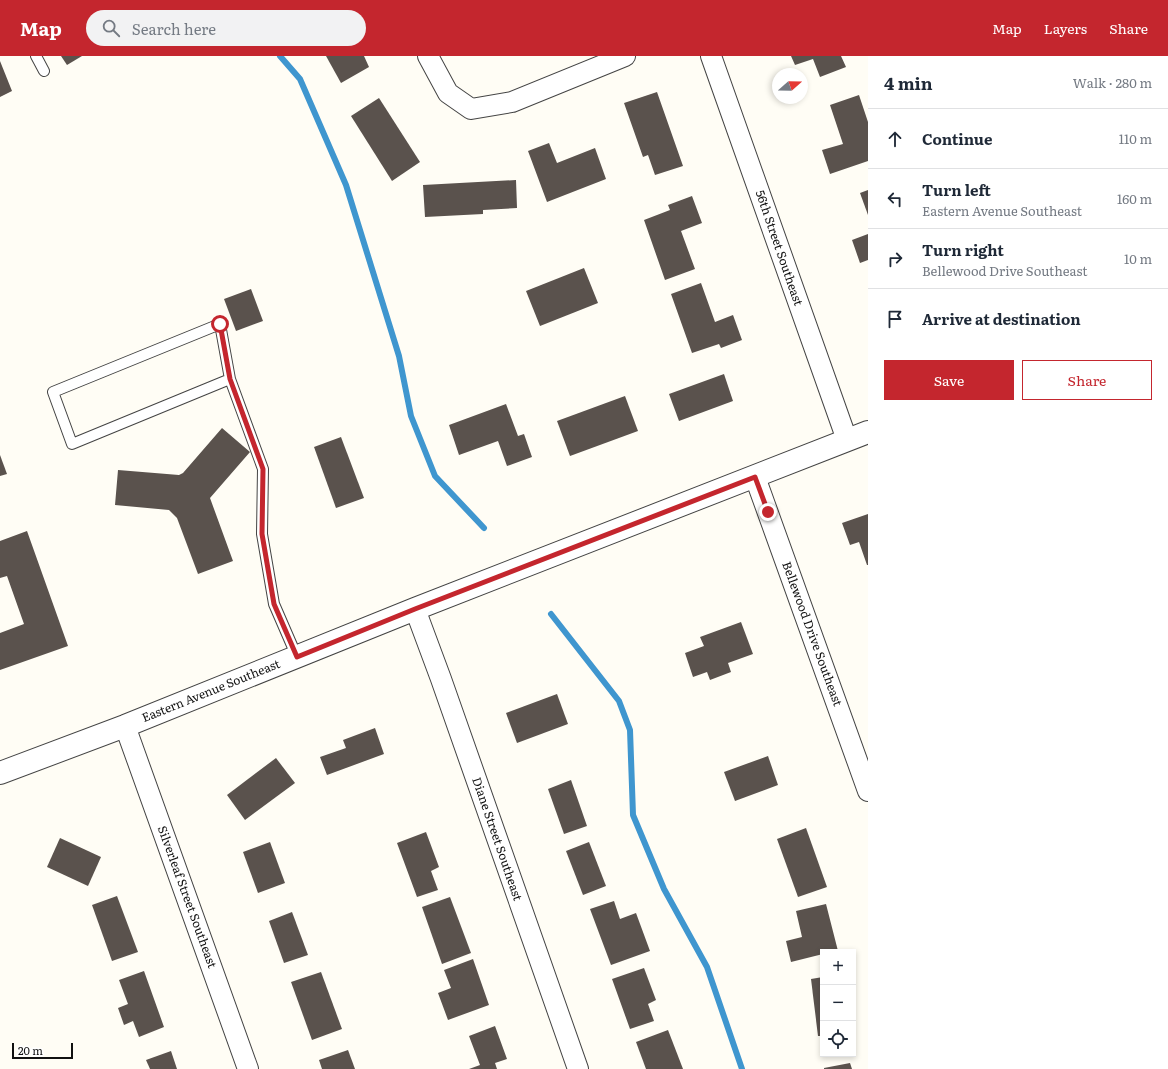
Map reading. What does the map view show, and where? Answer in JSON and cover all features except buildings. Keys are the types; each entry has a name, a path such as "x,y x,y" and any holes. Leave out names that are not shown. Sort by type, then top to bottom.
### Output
{"street":[{"path":"428,56 448,93 471,108 512,102 625,56"},
{"name":"56th Street Southeast","path":"711,56 847,440"},
{"name":"Eastern Avenue Southeast","path":"0,773 125,726 415,609 868,432"},
{"name":"Bellewood Drive Southeast","path":"755,477 868,792"},
{"name":"Diane Street Southeast","path":"415,609 578,1069"},
{"name":"Silverleaf Street Southeast","path":"125,726 248,1069"}],"lane":[{"path":"36,56 44,71"},
{"path":"230,379 72,444 53,392 220,324 230,379 263,469 262,534 274,604 297,657"}],"waterway":[{"path":"280,56 300,79 346,185 399,356 411,416 435,476 484,528"},
{"path":"551,614 619,701 630,730 633,815 664,889 707,967 742,1069"}],"route":[{"path":"220,324 230,379 263,469 262,534 274,604 297,657 415,609 755,477 768,512"}]}
